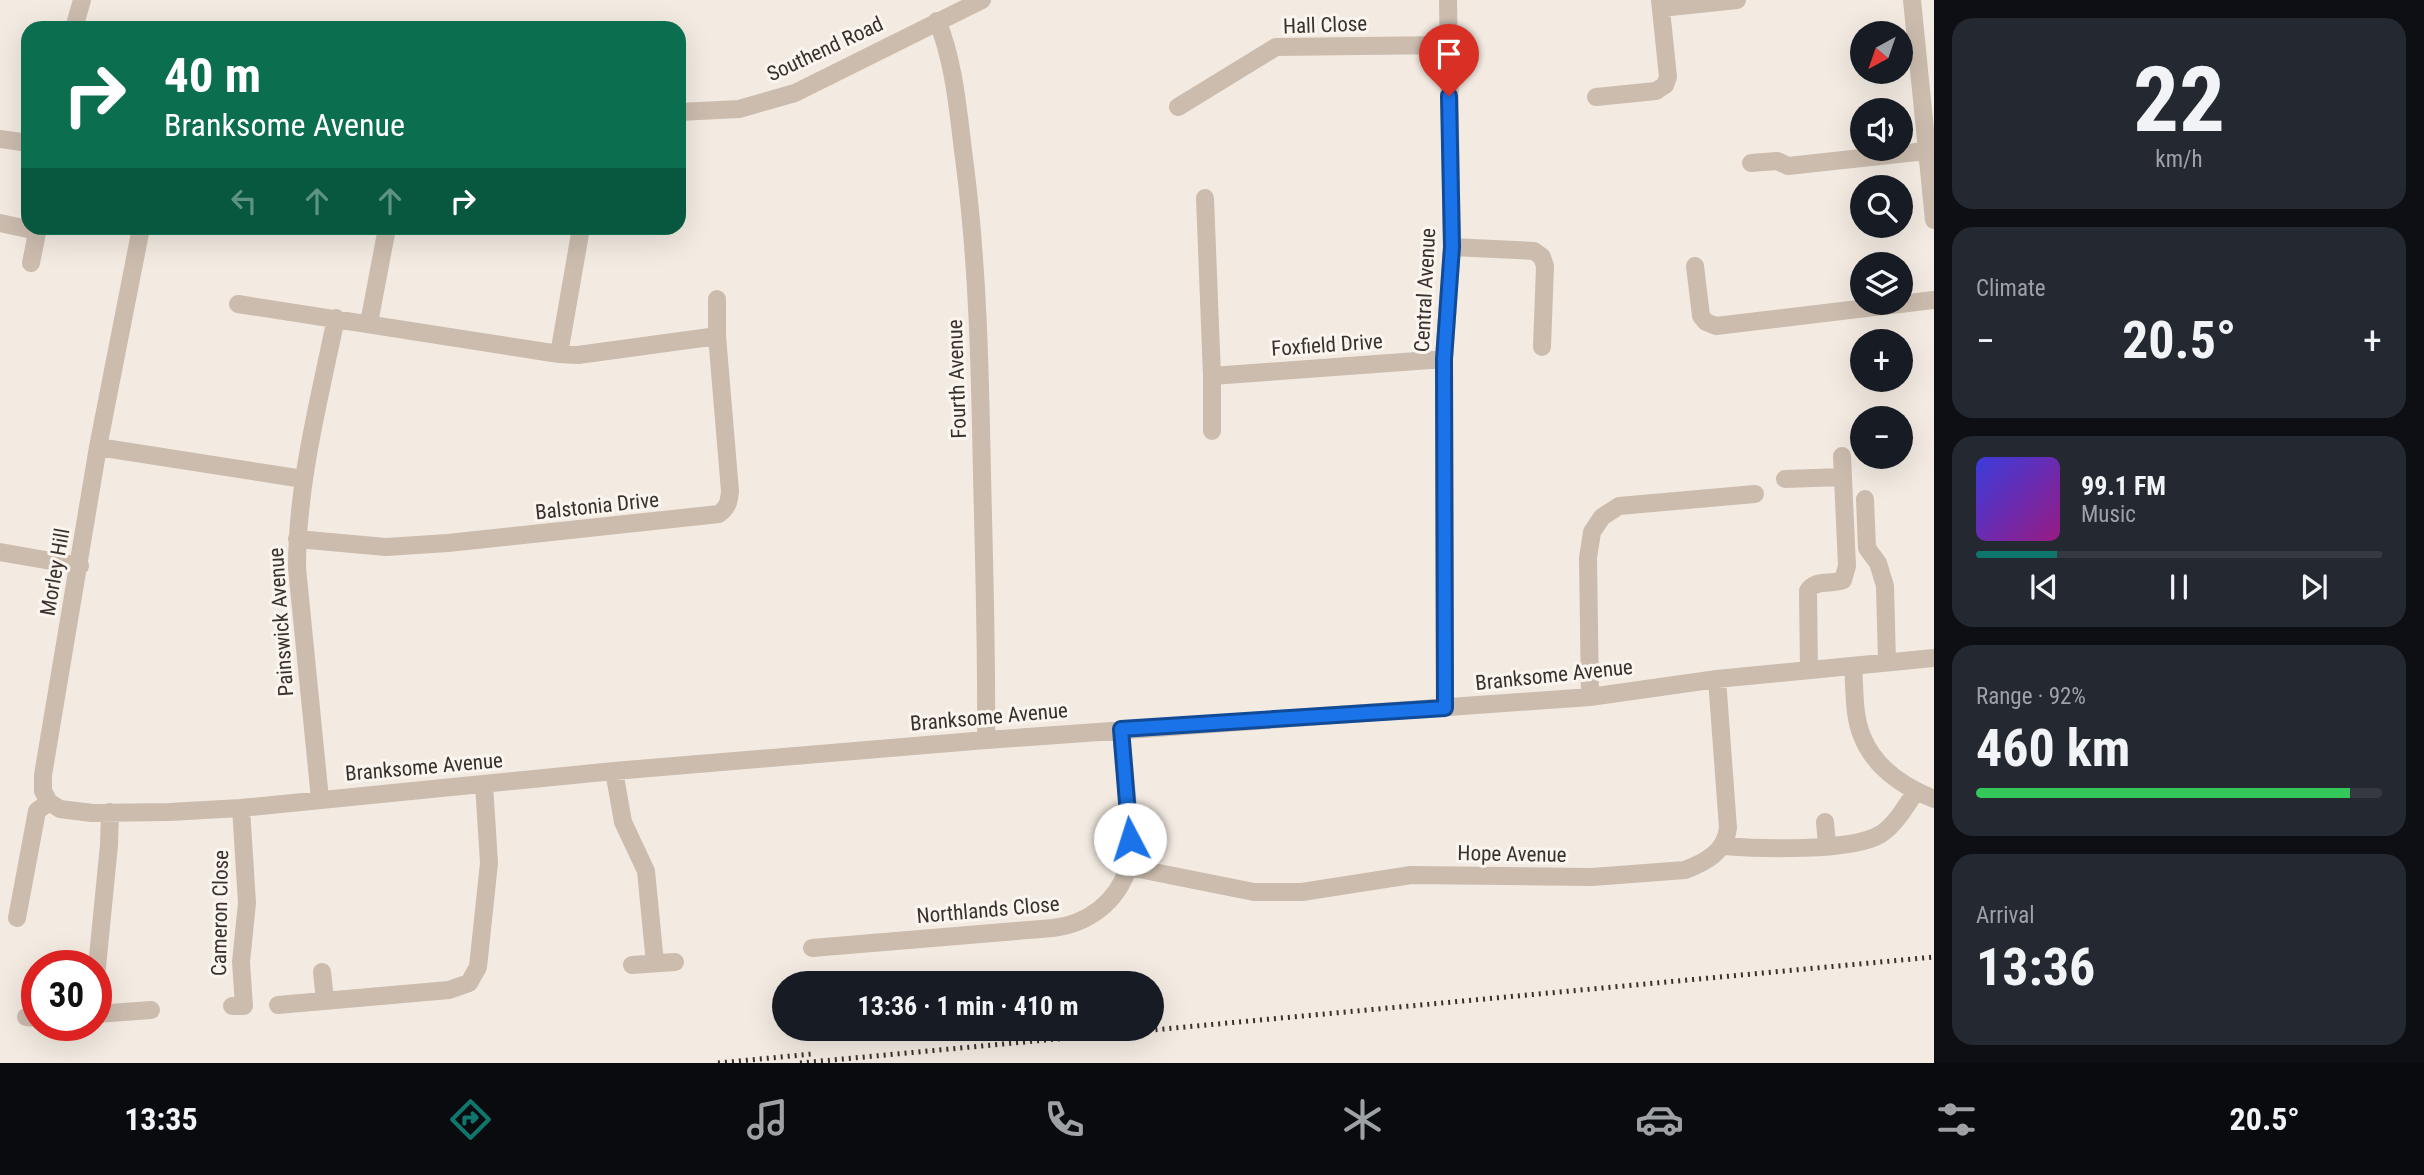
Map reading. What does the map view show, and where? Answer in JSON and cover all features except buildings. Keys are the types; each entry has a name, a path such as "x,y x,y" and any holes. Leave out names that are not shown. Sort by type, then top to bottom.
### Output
{"street":[{"path":"76,21 82,0"},
{"name":"Southend Road","path":"686,112 739,109 795,93 982,0"},
{"name":"Central Avenue","path":"1445,708 1444,359 1452,247 1448,0"},
{"path":"1596,97 1656,91 1665,85 1668,77 1661,4 1737,0"},
{"path":"1912,0 1934,220"},
{"name":"Fourth Avenue","path":"937,21 947,42 973,238 986,586 986,740"},
{"name":"Hall Close","path":"1178,107 1276,47 1448,45"},
{"path":"0,139 21,142"},
{"path":"1751,163 1777,161 1788,166 1926,151"},
{"path":"1205,198 1213,376 1212,431"},
{"path":"0,223 21,226"},
{"path":"31,263 36,235"},
{"name":"Morley Hill","path":"49,802 43,791 43,775 98,447 140,235"},
{"path":"369,323 386,235"},
{"path":"559,354 580,235"},
{"path":"1452,247 1534,251 1542,257 1545,267 1542,346"},
{"path":"1695,265 1701,316 1706,322 1716,326 1934,300"},
{"name":"Balstonia Drive","path":"297,539 386,547 448,543 719,514 729,503 730,491 716,299"},
{"path":"238,304 559,354 578,355 717,336"},
{"name":"Painswick Avenue","path":"320,799 297,568 297,539 303,479 336,318"},
{"name":"Foxfield Drive","path":"1213,376 1444,359"},
{"path":"98,447 303,479"},
{"path":"1809,670 1808,591 1811,586 1839,582 1845,576 1842,456"},
{"path":"1785,479 1843,477"},
{"path":"1590,697 1588,558 1592,532 1602,517 1619,506 1755,494"},
{"path":"1865,499 1867,548 1878,563 1885,586 1887,662"},
{"path":"0,552 80,566"},
{"name":"Branksome Avenue","path":"49,802 55,807 70,811 169,812 241,808 614,771 986,740 1590,697 1717,679 1934,658"},
{"path":"1853,666 1862,736 1879,763 1891,775 1934,799"},
{"path":"1717,679 1728,828 1723,846 1805,847 1866,840 1889,828 1916,791"},
{"name":"Northlands Close","path":"812,948 1053,928 1073,925 1093,915 1115,894 1129,867 1130,839 1121,729"},
{"path":"614,771 622,822 646,871 655,963"},
{"path":"278,1005 449,990 469,983 478,967 489,863 484,784"},
{"path":"18,918 37,811 49,802"},
{"name":"Cameron Close","path":"232,1006 244,1006 241,962 247,903 241,808"},
{"path":"99,950 110,812"},
{"path":"1825,822 1827,845"},
{"name":"Hope Avenue","path":"1129,867 1254,892 1302,892 1411,875 1592,877 1685,870 1710,858 1723,846"},
{"path":"632,965 675,962"},
{"path":"322,972 325,1001"},
{"path":"112,1013 151,1010"}],"railway":[{"path":"800,1063 1934,957"},
{"path":"718,1063 812,1054"}],"route":[{"path":"1130,839 1121,729 1445,708 1444,359 1452,247 1449,96"}]}
